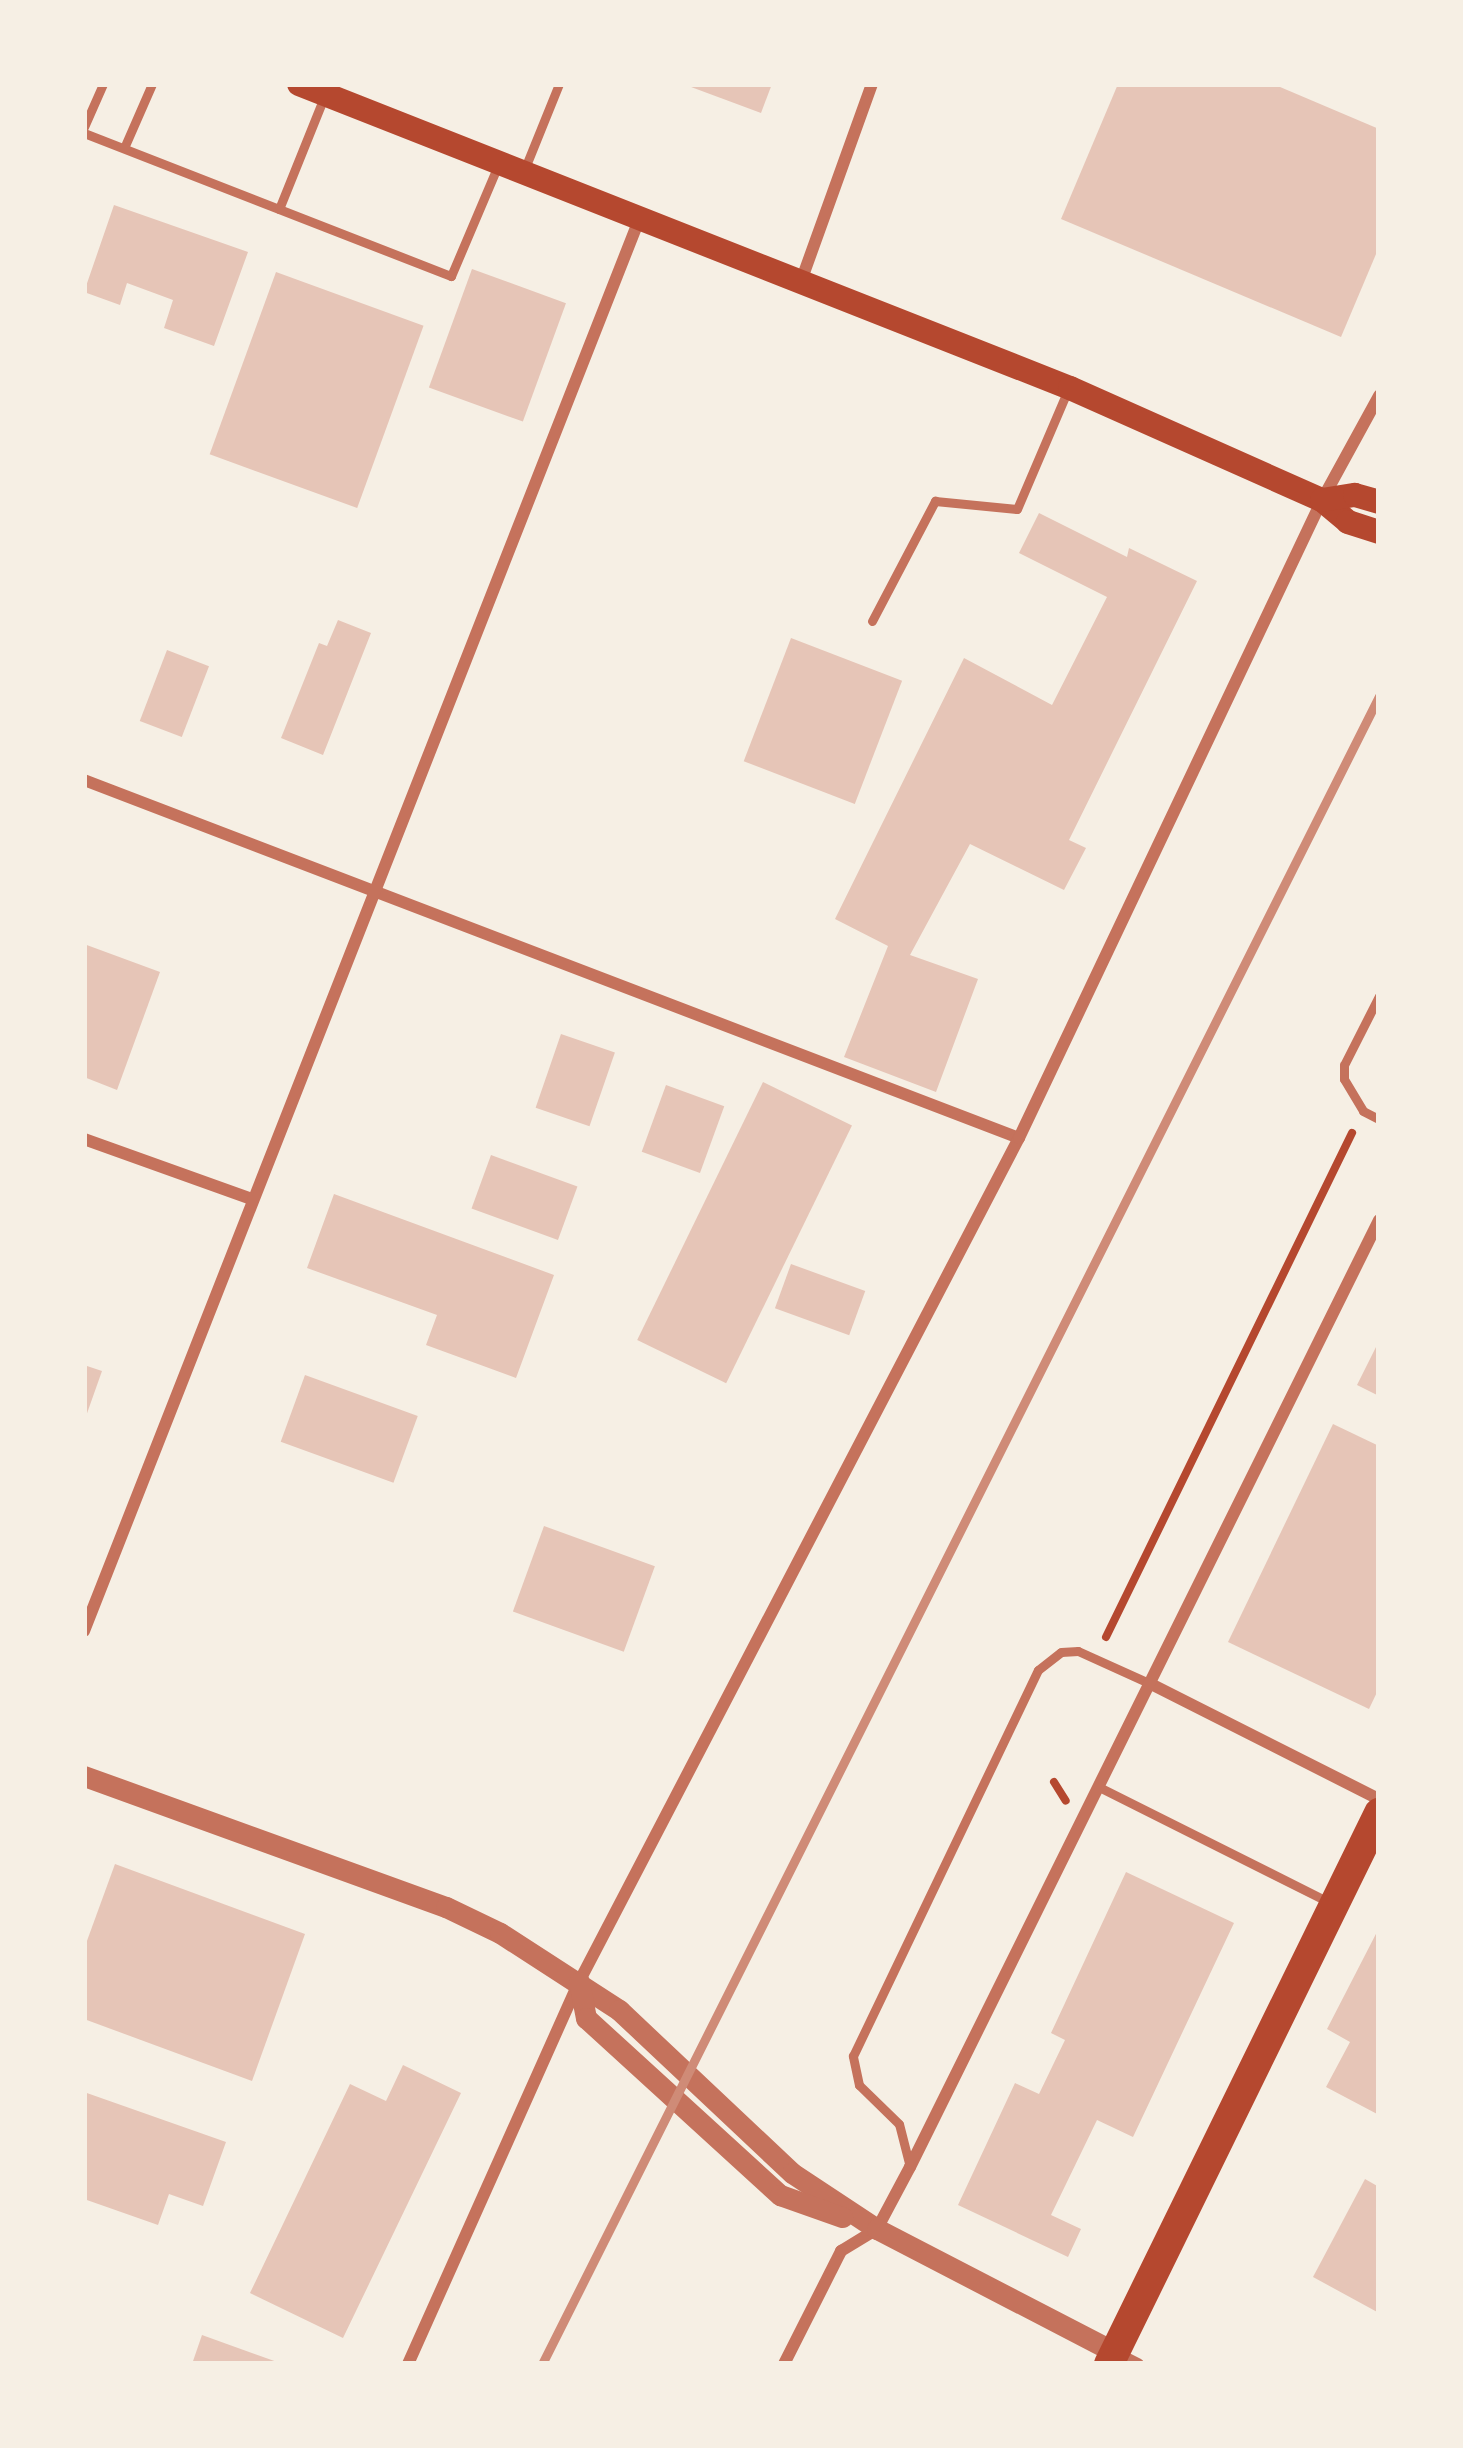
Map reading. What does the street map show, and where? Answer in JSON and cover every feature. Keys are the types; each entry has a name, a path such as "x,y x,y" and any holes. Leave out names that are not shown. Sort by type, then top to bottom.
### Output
{"main road":[{"path":"314,88 799,285 1070,388 1322,500 1348,522 1379,532"},
{"path":"1322,500 1355,495 1379,502"},
{"path":"1120,2360 1379,1814"}],"street":[{"path":"799,285 872,84"},
{"path":"84,1630 639,220"},
{"path":"408,2364 579,1982 1019,1138 1322,500 1379,396"},
{"path":"84,780 1019,1138"},
{"path":"84,1139 251,1199"},
{"path":"784,2364 841,2251 877,2229 910,2167 1379,1220"},
{"path":"1149,1683 1379,1799"},
{"path":"84,1775 446,1907 500,1933 619,2010 792,2174 877,2229 1120,2360"}],"lane":[{"path":"103,84 84,130 451,276 559,84"},
{"path":"124,148 152,84"},
{"path":"279,209 314,88"},
{"path":"872,621 934,501 1017,508 1070,388"},
{"path":"1379,996 1344,1065 1344,1078 1363,1111 1379,1119"},
{"path":"910,2167 899,2124 859,2085 853,2056 1038,1670 1061,1652 1098,1655 1149,1683"},
{"path":"1097,1786 1335,1905"}],"path":[{"path":"1098,1655 1363,1111"}],"building":[{"path":"683,84 772,84 761,113"},
{"path":"1118,84 1273,84 1379,129 1379,247 1341,337 1061,219"},
{"path":"114,205 248,252 214,346 164,328 173,300 127,283 120,305 84,292"},
{"path":"472,269 566,303 523,422 429,387"},
{"path":"276,272 424,326 357,508 210,454"},
{"path":"1039,513 1127,557 1129,548 1197,581 1069,840 1086,848 1064,890 970,844 910,955 978,979 936,1092 844,1057 888,946 835,919 964,658 1052,705 1107,597 1019,553"},
{"path":"338,620 371,633 323,755 281,738 319,643 327,646"},
{"path":"791,638 902,681 855,804 744,761"},
{"path":"167,650 209,666 182,737 140,721"},
{"path":"84,944 160,972 117,1090 84,1077"},
{"path":"561,1034 615,1053 590,1126 536,1108"},
{"path":"763,1082 852,1125 726,1383 637,1340"},
{"path":"666,1085 724,1106 700,1173 642,1152"},
{"path":"491,1155 577,1186 558,1240 472,1209"},
{"path":"334,1194 554,1275 516,1378 426,1345 437,1315 307,1268"},
{"path":"791,1264 865,1291 849,1335 775,1308"},
{"path":"1379,1341 1379,1396 1357,1385"},
{"path":"84,1365 102,1371 85,1419 84,1419"},
{"path":"305,1375 418,1416 393,1483 281,1442"},
{"path":"1333,1424 1379,1446 1379,1688 1369,1709 1228,1642"},
{"path":"544,1526 655,1566 624,1652 513,1612"},
{"path":"115,1864 305,1934 252,2081 84,2019 84,1949"},
{"path":"1126,1872 1234,1923 1133,2137 1097,2120 1051,2215 1081,2229 1068,2257 958,2205 1015,2083 1039,2094 1065,2040 1051,2033"},
{"path":"1379,1928 1379,2115 1326,2087 1350,2042 1327,2029"},
{"path":"403,2065 461,2093 343,2338 250,2293 350,2084 386,2101"},
{"path":"84,2092 226,2142 203,2206 169,2194 158,2225 84,2199"},
{"path":"1365,2179 1379,2187 1379,2313 1313,2277"},
{"path":"202,2335 280,2363 280,2364 192,2364"}],"railway":[{"path":"542,2364 1379,696"}]}
